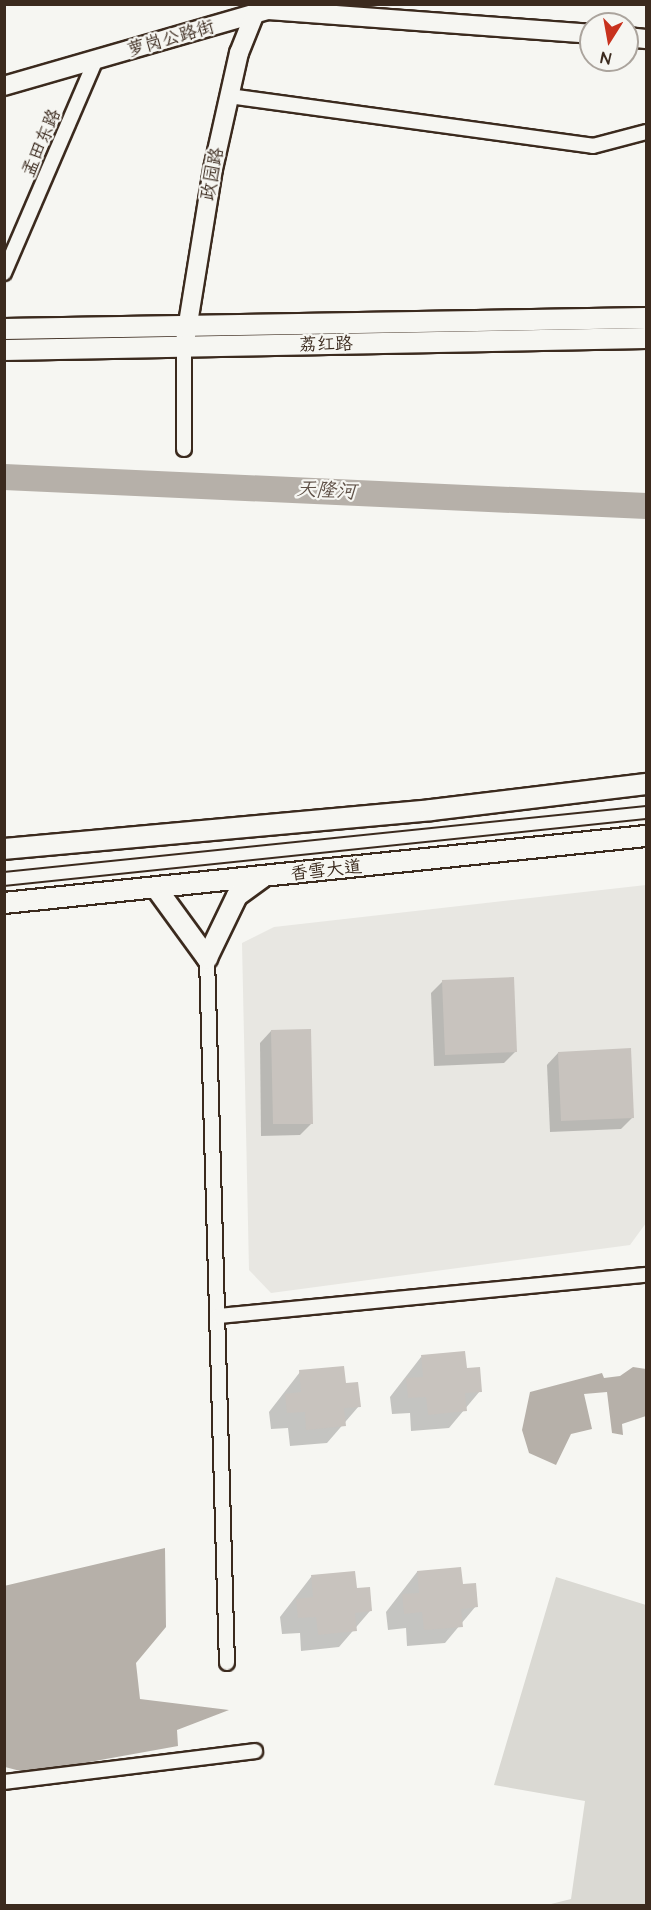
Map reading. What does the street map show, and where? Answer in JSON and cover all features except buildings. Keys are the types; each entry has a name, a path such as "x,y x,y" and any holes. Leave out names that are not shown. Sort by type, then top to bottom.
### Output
{"main road":[{"name":"荔红路","path":"4,329 646,318"},
{"name":"荔红路","path":"4,350 646,338"},
{"path":"4,849 419,812 646,784"},
{"name":"香雪大道","path":"4,903 262,878 646,836"},
{"path":"156,888 207,958 237,896 262,878"}],"street":[{"name":"萝岗公路街","path":"4,86 256,9 378,10 579,33"},
{"name":"政园路","path":"184,348 229,96 256,9"},
{"name":"孟田东路","path":"4,273 96,59"},
{"path":"229,96 593,146 646,132"},
{"path":"184,348 184,449"},
{"path":"207,958 219,1316 227,1664"},
{"path":"219,1316 646,1275"},
{"path":"4,1782 255,1751"}],"shaded area":[{"path":"646,885 646,1223 630,1245 271,1293 249,1270 242,943 274,927"},
{"path":"633,1367 646,1369 646,1416 622,1424 623,1435 612,1433 607,1392 584,1394 592,1429 571,1434 556,1465 529,1453 522,1430 530,1392 602,1373 604,1378 620,1376"},
{"path":"165,1548 166,1627 136,1663 140,1699 229,1710 177,1730 178,1746 28,1773 5,1767 4,1586"},
{"path":"556,1577 646,1605 646,1905 547,1905 571,1899 585,1801 494,1785"}],"waterway":[{"name":"天隆河","path":"4,477 646,506"}],"tram line":[{"path":"4,872 646,806"},
{"path":"4,886 646,819"}]}
